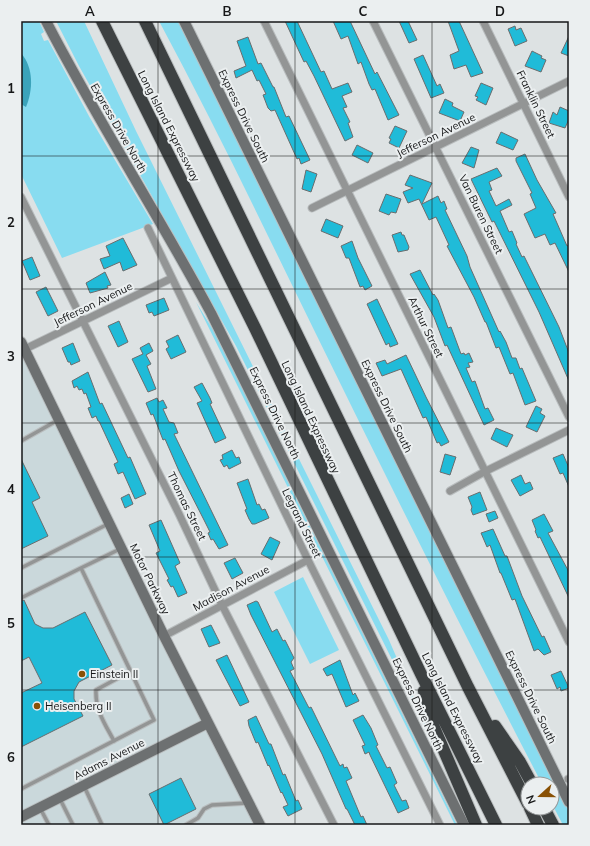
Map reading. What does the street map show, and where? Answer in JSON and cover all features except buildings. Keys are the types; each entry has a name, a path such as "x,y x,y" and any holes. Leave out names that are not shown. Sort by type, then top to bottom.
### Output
{"highway":[{"name":"Long Island Expressway","path":"102,21 255,328 421,674 496,825"},
{"name":"Long Island Expressway","path":"145,21 468,688 520,789"},
{"path":"421,674 430,718 476,825"},
{"path":"468,688 520,762 528,776"},
{"path":"548,816 553,825"}],"main road":[{"name":"Express Drive North","path":"46,21 84,93 165,230 211,313 464,825"},
{"name":"Express Drive South","path":"184,21 569,802"},
{"name":"Motor Parkway","path":"23,345 164,636 260,825"},
{"name":"Adams Avenue","path":"21,817 208,723"}],"street":[{"name":"Arthur Street","path":"264,21 348,190 484,472 569,642"},
{"name":"Van Buren Street","path":"373,21 569,417"},
{"name":"Franklin Street","path":"483,21 569,197"},
{"name":"Jefferson Avenue","path":"312,208 569,81"},
{"name":"Thomas Street","path":"21,197 179,514 222,605 334,825"},
{"name":"Legrand Street","path":"148,228 308,560 440,825"},
{"name":"Jefferson Avenue","path":"23,345 82,322 172,278"},
{"path":"450,491 484,472 569,430"},
{"name":"Madison Avenue","path":"164,636 308,560"}],"lane":[{"path":"21,440 58,419"},
{"path":"21,568 109,523"},
{"path":"21,598 121,548"},
{"path":"21,788 154,720 81,568"},
{"path":"114,741 98,711 96,690 131,671"},
{"path":"84,785 102,825"},
{"path":"59,798 73,825"},
{"path":"186,825 198,818 204,809 212,805 249,803"},
{"path":"40,807 49,825"}],"shaded area":[{"path":"21,21 39,21 44,32 41,34 44,41 48,40 90,118 153,224 62,258 21,174"},
{"path":"56,21 84,21 136,131 389,640 434,744 236,346 79,66"},
{"path":"159,21 182,21 551,776 538,776 427,558"},
{"path":"21,53 28,65 31,79 30,94 26,107 21,104"},
{"path":"196,302 215,333 457,825 455,825"},
{"path":"21,346 263,825 21,825"},
{"path":"303,577 339,650 310,664 274,592"},
{"path":"560,794 569,812 569,825 563,825 558,816 560,816"}],"place":[{"name":"Einstein II","path":"82,674"},
{"name":"Heisenberg II","path":"37,706"}]}
